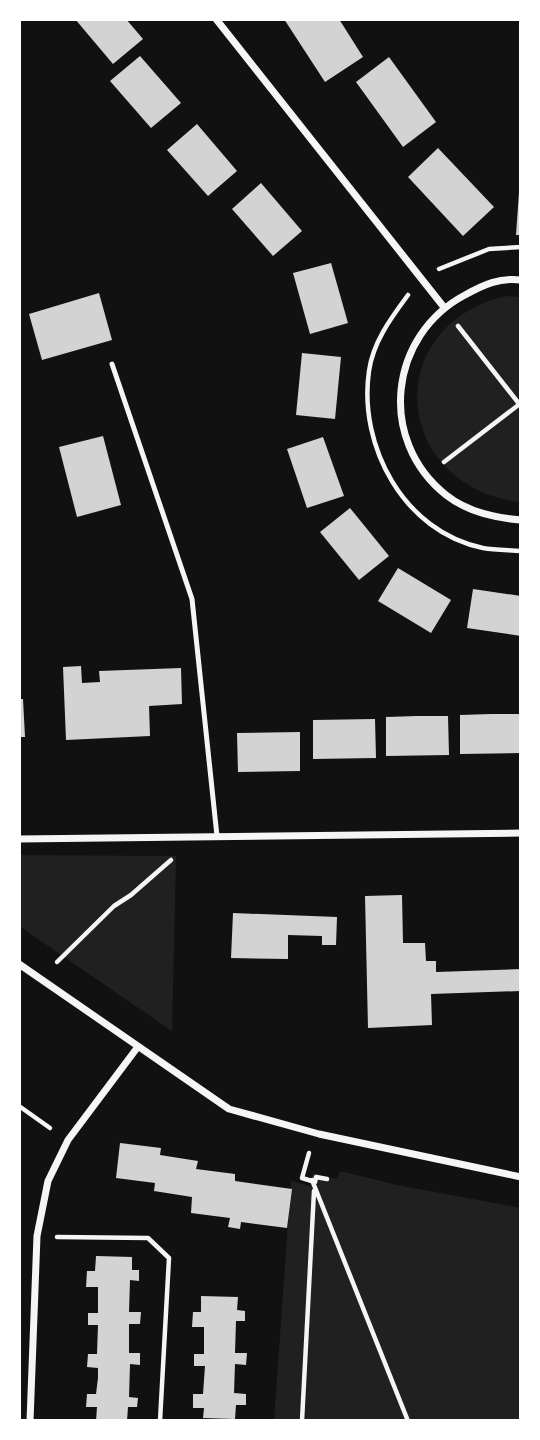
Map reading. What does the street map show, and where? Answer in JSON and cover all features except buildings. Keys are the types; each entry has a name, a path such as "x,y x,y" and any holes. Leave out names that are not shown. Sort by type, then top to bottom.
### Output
{"street":[{"path":"216,19 443,306"},
{"path":"521,280 486,284 443,306 422,330 403,370 399,396 407,442 418,464 447,496 496,518 521,520"},
{"path":"19,839 521,833"},
{"path":"19,964 229,1109 319,1134 521,1177"},
{"path":"30,1421 37,1236 48,1181 68,1140 137,1048"}],"lane":[{"path":"113,364 192,599 217,836"}],"path":[{"path":"400,496 520,404 443,306"},
{"path":"57,962 114,906 131,895 199,836"},
{"path":"19,1106 68,1140"},
{"path":"319,1134 303,1167 302,1178 315,1182 316,1177 327,1179"},
{"path":"312,1180 408,1421"},
{"path":"302,1421 315,1186"},
{"path":"37,1236 148,1238 169,1258 160,1421"}],"shaded area":[{"path":"506,296 521,297 521,501 517,502 475,489 445,466 425,436 417,403 421,369 437,338 465,312"},
{"path":"19,855 176,856 172,1031 19,926"},
{"path":"340,1171 397,1185 521,1208 521,1421 274,1421 291,1181 310,1186 313,1173 337,1179"}]}
